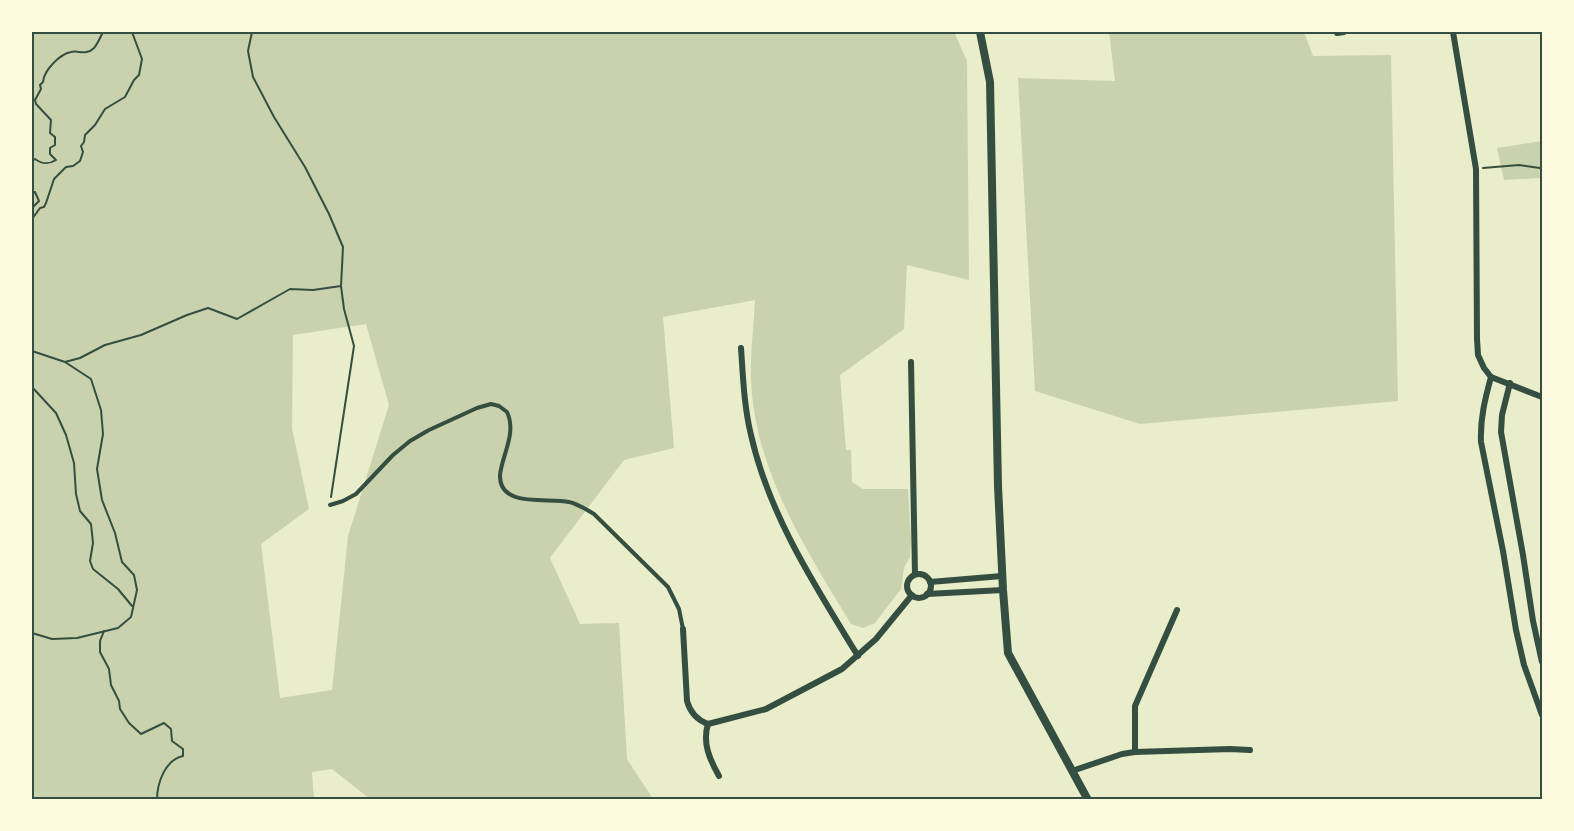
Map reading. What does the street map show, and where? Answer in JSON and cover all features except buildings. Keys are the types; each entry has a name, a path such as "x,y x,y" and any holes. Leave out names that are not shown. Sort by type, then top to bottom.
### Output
{"street":[{"path":"980,32 990,82 998,486 1008,653 1088,800"},
{"path":"1453,32 1476,169 1478,355 1491,376 1542,397"},
{"path":"741,348 750,434 766,485 790,539 858,656"},
{"path":"910,362 915,574"},
{"path":"1491,376 1480,426 1481,442 1516,630 1524,665 1542,715"},
{"path":"1510,383 1502,415 1502,432 1533,621 1542,662"},
{"path":"1002,576 930,582 924,576 915,574 909,579 907,588 912,595 920,597 927,594 1003,590"},
{"path":"927,594 930,582"},
{"path":"683,629 687,701 695,716 708,724 766,709 842,669 891,622 912,595"},
{"path":"1135,752 1135,706 1177,610"},
{"path":"708,724 707,749 719,776"},
{"path":"1072,771 1122,754 1135,752 1250,750"}],"lane":[{"path":"330,505 356,494 393,455 410,441 477,408 491,404 499,406 507,412 511,423 509,441 501,466 500,479 505,490 516,498 570,502 594,514 668,587 679,609 683,629"}],"path":[{"path":"32,161 35,159 47,164 56,160 50,154 50,148 55,145 55,137 50,133 51,120 35,100 48,68 72,52 83,54 94,48 103,32"},
{"path":"32,219 39,208 44,207 54,179 66,167 73,166 80,161 81,146 85,135 108,107 125,97 139,75 142,61 132,32"},
{"path":"252,32 248,51 254,77 274,117 305,167 329,213 343,247 341,286 344,309 354,346 330,505"},
{"path":"1476,169 1519,165 1542,170"},
{"path":"32,193 35,192 38,195 39,201 32,208"},
{"path":"65,362 208,308 237,319 290,290 341,286"},
{"path":"32,351 65,362 91,379 101,410 103,434 96,469 102,500 123,562 134,575 137,590 131,617 118,628 77,638 52,639 32,633"},
{"path":"32,387 56,413 66,435 74,463 80,512 91,524 93,543 90,561 93,569 118,589 132,606"},
{"path":"104,631 100,641 100,652 109,669 111,685 119,700 120,709 129,723 141,734 164,723 171,729 172,741 183,749 183,756 171,761 159,783 157,800"}],"green space":[{"path":"32,32 954,32 967,61 969,280 907,265 904,329 840,375 846,450 851,450 852,482 863,489 908,489 910,557 904,568 901,589 875,623 863,628 851,624 800,537 772,476 761,444 754,412 751,358 755,300 663,317 674,448 624,460 550,558 580,624 619,623 627,759 653,799 370,799 332,769 312,772 314,799 32,799","holes":["366,324 389,405 348,536 332,690 280,698 261,544 309,509 292,428 293,335"]},
{"path":"1109,32 1304,32 1313,56 1391,55 1398,401 1140,424 1035,391 1018,78 1115,81"},
{"path":"1542,141 1542,180 1540,178 1504,180 1497,148"}]}
